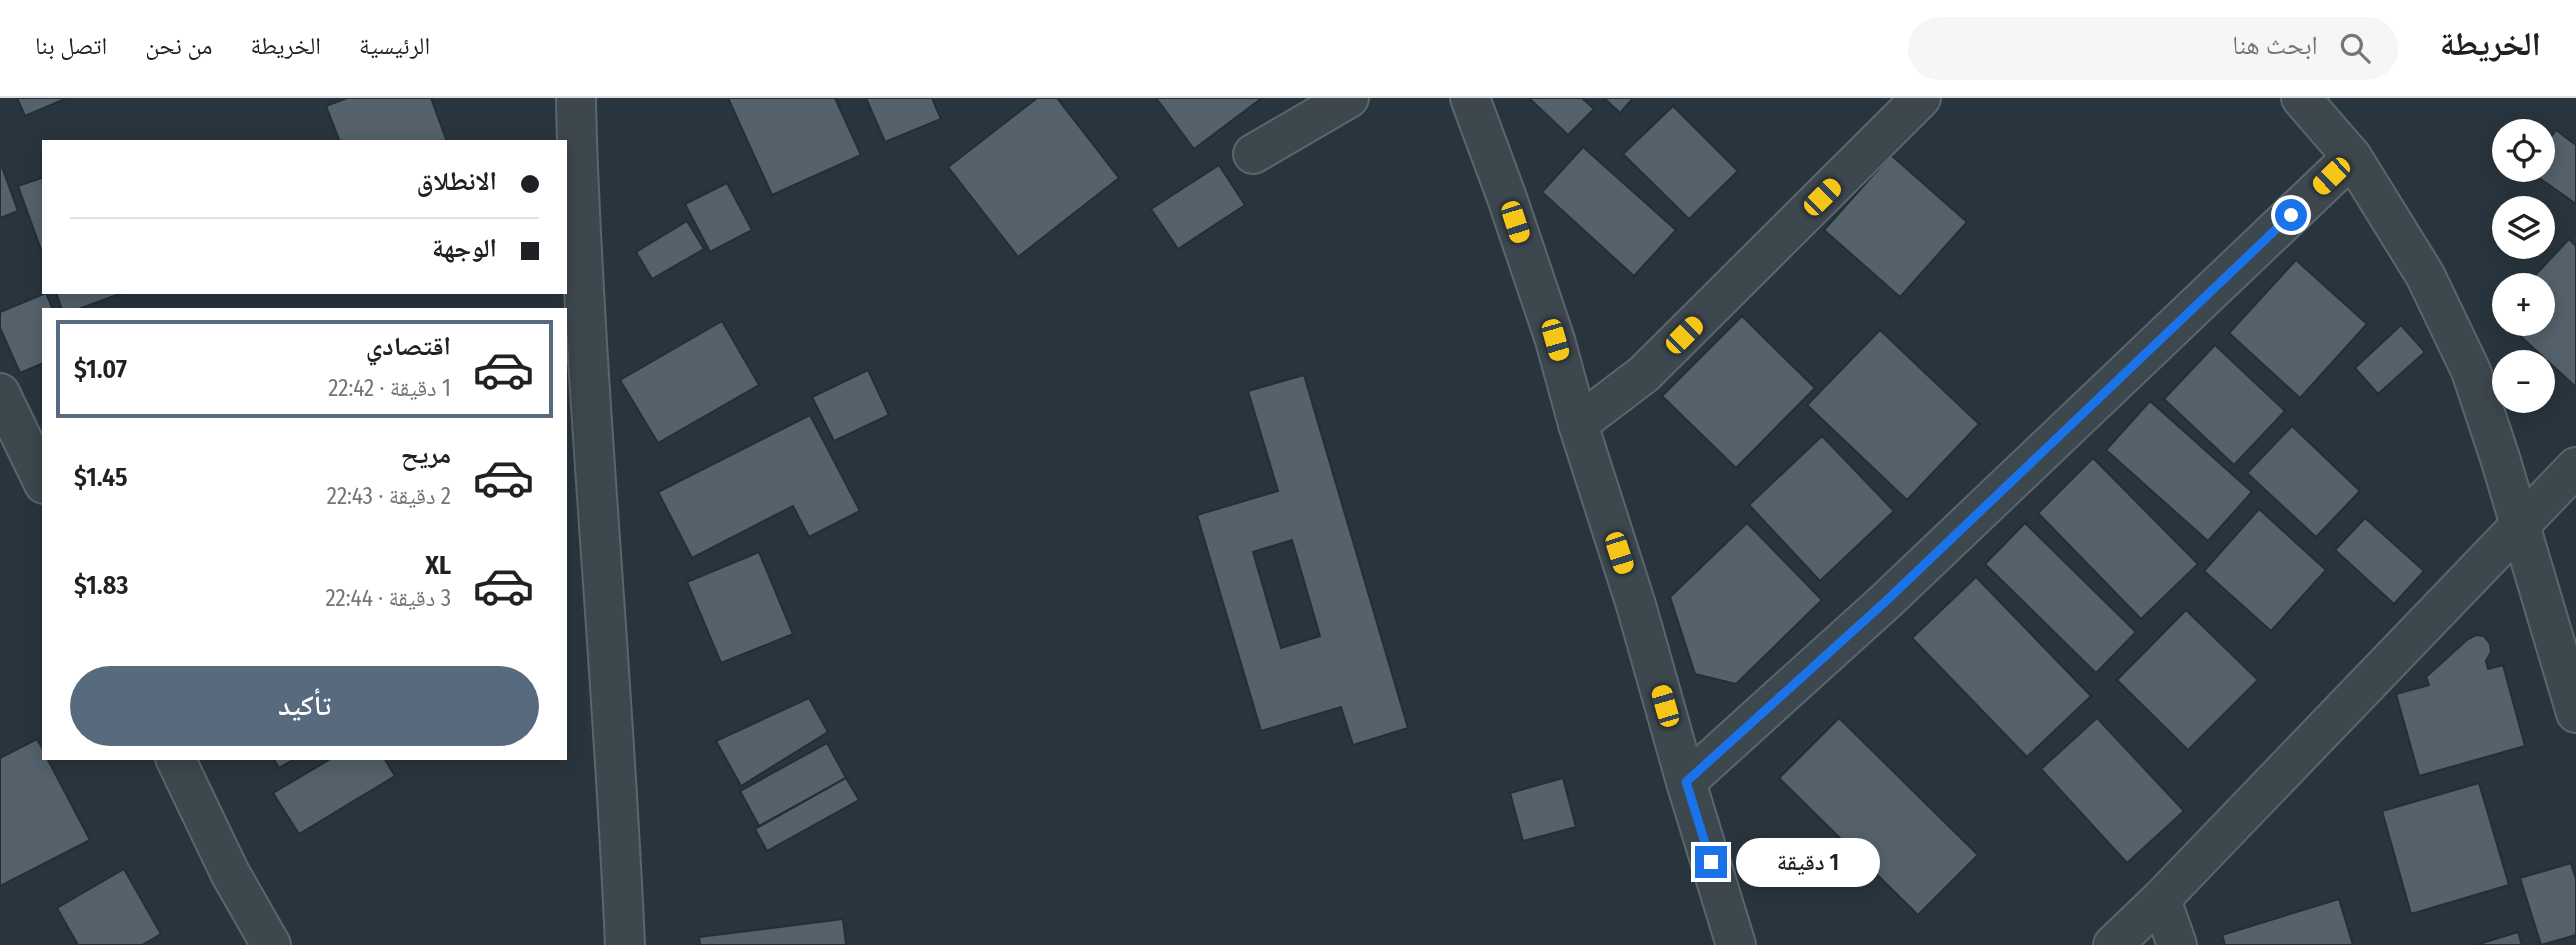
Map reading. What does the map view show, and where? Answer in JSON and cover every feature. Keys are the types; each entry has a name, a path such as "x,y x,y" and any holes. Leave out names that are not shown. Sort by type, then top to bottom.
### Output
{"street":[{"path":"576,98 592,426 619,800 625,945"},
{"path":"1253,154 1349,98"},
{"path":"1470,98 1550,327 1636,605 1732,944"},
{"path":"1578,424 1644,374 1921,98"},
{"path":"2301,98 2351,157 2425,275 2471,371 2521,525 2576,713"},
{"path":"1686,782 1886,601 2351,157"},
{"path":"0,393 42,480"},
{"path":"2113,945 2161,900 2576,467"},
{"path":"176,760 230,873 271,945"},
{"path":"2161,900 2177,945"}],"building":[{"path":"17,98 67,98 25,116"},
{"path":"347,98 431,98 446,140 339,140 326,106"},
{"path":"728,98 835,98 861,155 772,195"},
{"path":"866,98 932,98 941,119 885,142"},
{"path":"1037,98 1057,98 1119,178 1018,257 948,167"},
{"path":"1156,98 1262,98 1194,149"},
{"path":"1529,98 1582,98 1594,109 1568,135"},
{"path":"1604,98 1633,98 1620,113"},
{"path":"1673,106 1738,171 1689,219 1623,154"},
{"path":"2555,131 2576,145 2576,204 2545,182 2555,182"},
{"path":"1583,147 1676,230 1634,276 1542,192"},
{"path":"1891,155 1967,222 1900,297 1824,230"},
{"path":"1219,165 1245,205 1178,249 1151,209"},
{"path":"2,167 18,211 0,218 0,168"},
{"path":"42,178 42,252 18,186"},
{"path":"727,183 752,230 710,252 685,204"},
{"path":"687,221 704,249 652,279 636,252"},
{"path":"2569,239 2576,246 2576,387 2555,368 2555,350 2535,350 2520,336 2555,336 2555,273 2537,273 2550,259 2555,259 2555,254"},
{"path":"2296,260 2367,324 2300,398 2229,333"},
{"path":"46,294 52,308 42,308 42,364 20,373 0,328 0,312"},
{"path":"57,294 120,294 81,308 61,308"},
{"path":"1742,316 1815,388 1736,468 1662,396"},
{"path":"722,321 759,385 658,443 620,380"},
{"path":"2401,325 2425,352 2378,394 2355,368"},
{"path":"1880,330 1979,424 1907,500 1807,405"},
{"path":"2215,345 2285,411 2234,465 2164,399"},
{"path":"868,370 889,415 834,441 812,397"},
{"path":"1304,375 1408,728 1353,745 1341,707 1261,731 1197,515 1278,491 1248,391","holes":["1292,540 1320,636 1281,648 1253,552"]},
{"path":"2150,401 2252,492 2208,541 2106,450"},
{"path":"810,415 860,511 809,537 793,506 692,558 658,492"},
{"path":"2292,426 2360,491 2316,537 2247,473"},
{"path":"1822,436 1894,511 1820,581 1749,505"},
{"path":"2093,458 2198,564 2141,619 2038,513"},
{"path":"2259,509 2326,570 2271,631 2204,571"},
{"path":"2365,518 2424,571 2394,604 2335,550"},
{"path":"1747,523 1822,600 1736,684 1695,674 1670,597"},
{"path":"2025,523 2136,632 2096,673 1985,564"},
{"path":"759,552 793,634 721,663 687,582"},
{"path":"1976,577 2091,696 2027,757 1912,638"},
{"path":"2186,610 2258,680 2188,750 2117,680"},
{"path":"2476,635 2484,636 2490,644 2491,652 2486,661 2488,669 2503,665 2525,746 2419,776 2396,694 2429,685 2426,677"},
{"path":"809,698 828,732 741,786 716,741"},
{"path":"1839,718 1978,855 1918,915 1779,778"},
{"path":"2097,718 2184,811 2127,863 2041,769"},
{"path":"37,739 42,748 42,760 48,760 90,840 0,886 0,758"},
{"path":"827,743 846,778 759,826 740,791"},
{"path":"274,760 293,760 279,768"},
{"path":"329,760 385,760 395,776 299,834 273,793"},
{"path":"846,778 859,800 767,851 755,829"},
{"path":"1563,778 1576,827 1523,841 1510,793"},
{"path":"2479,783 2509,885 2411,914 2382,811"},
{"path":"2571,863 2576,879 2576,935 2541,945 2520,878"},
{"path":"124,869 161,934 142,945 78,945 57,908"},
{"path":"2339,899 2353,945 2225,945 2222,935"},
{"path":"843,919 846,945 700,945 699,937"},
{"path":"2518,932 2522,945 2476,945"}],"route":[{"path":"1711,862 1686,782 1886,601 2291,215"}]}
